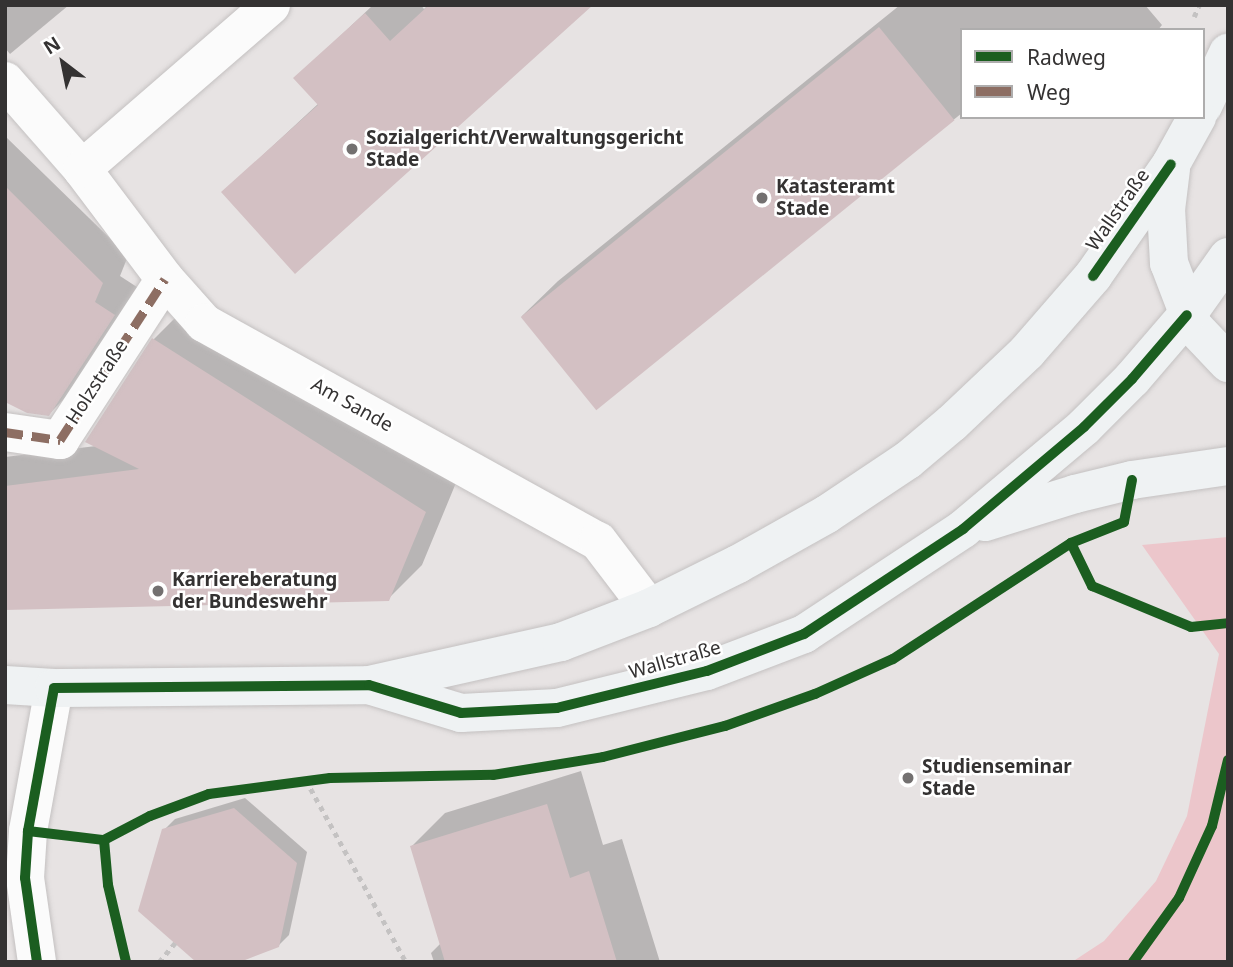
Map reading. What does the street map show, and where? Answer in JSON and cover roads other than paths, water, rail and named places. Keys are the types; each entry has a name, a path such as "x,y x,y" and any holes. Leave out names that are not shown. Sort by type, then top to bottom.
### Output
{"main road":[{"path":"1205,102 1228,53"},
{"name":"Wallstraße","path":"5,685 54,688 369,685 561,642 649,608 738,565 827,514 908,460 1002,377 1093,276 1171,164 1197,119"},
{"path":"1171,164 1166,208 1169,263 1187,314 1201,337 1228,363"},
{"path":"1093,276 1124,267 1169,263 1225,268"},
{"name":"Wallstraße","path":"369,685 461,713 557,708 720,667 804,635 963,529 1084,427 1132,379 1225,268"},
{"path":"963,529 1075,494 1218,467"}],"street":[{"path":"82,169 271,5"},
{"name":"Am Sande","path":"5,81 82,169 165,279 204,323 598,541 649,608"},
{"name":"Holzstraße","path":"5,432 60,440 165,279"},
{"path":"37,962 25,878 28,831 54,688"}],"place":[{"name":"Sozialgericht/Verwaltungsgericht Stade","path":"352,149"},
{"name":"Katasteramt Stade","path":"762,198"},
{"name":"Karriereberatung der Bundeswehr","path":"158,591"},
{"name":"Studienseminar Stade","path":"908,778"}]}
